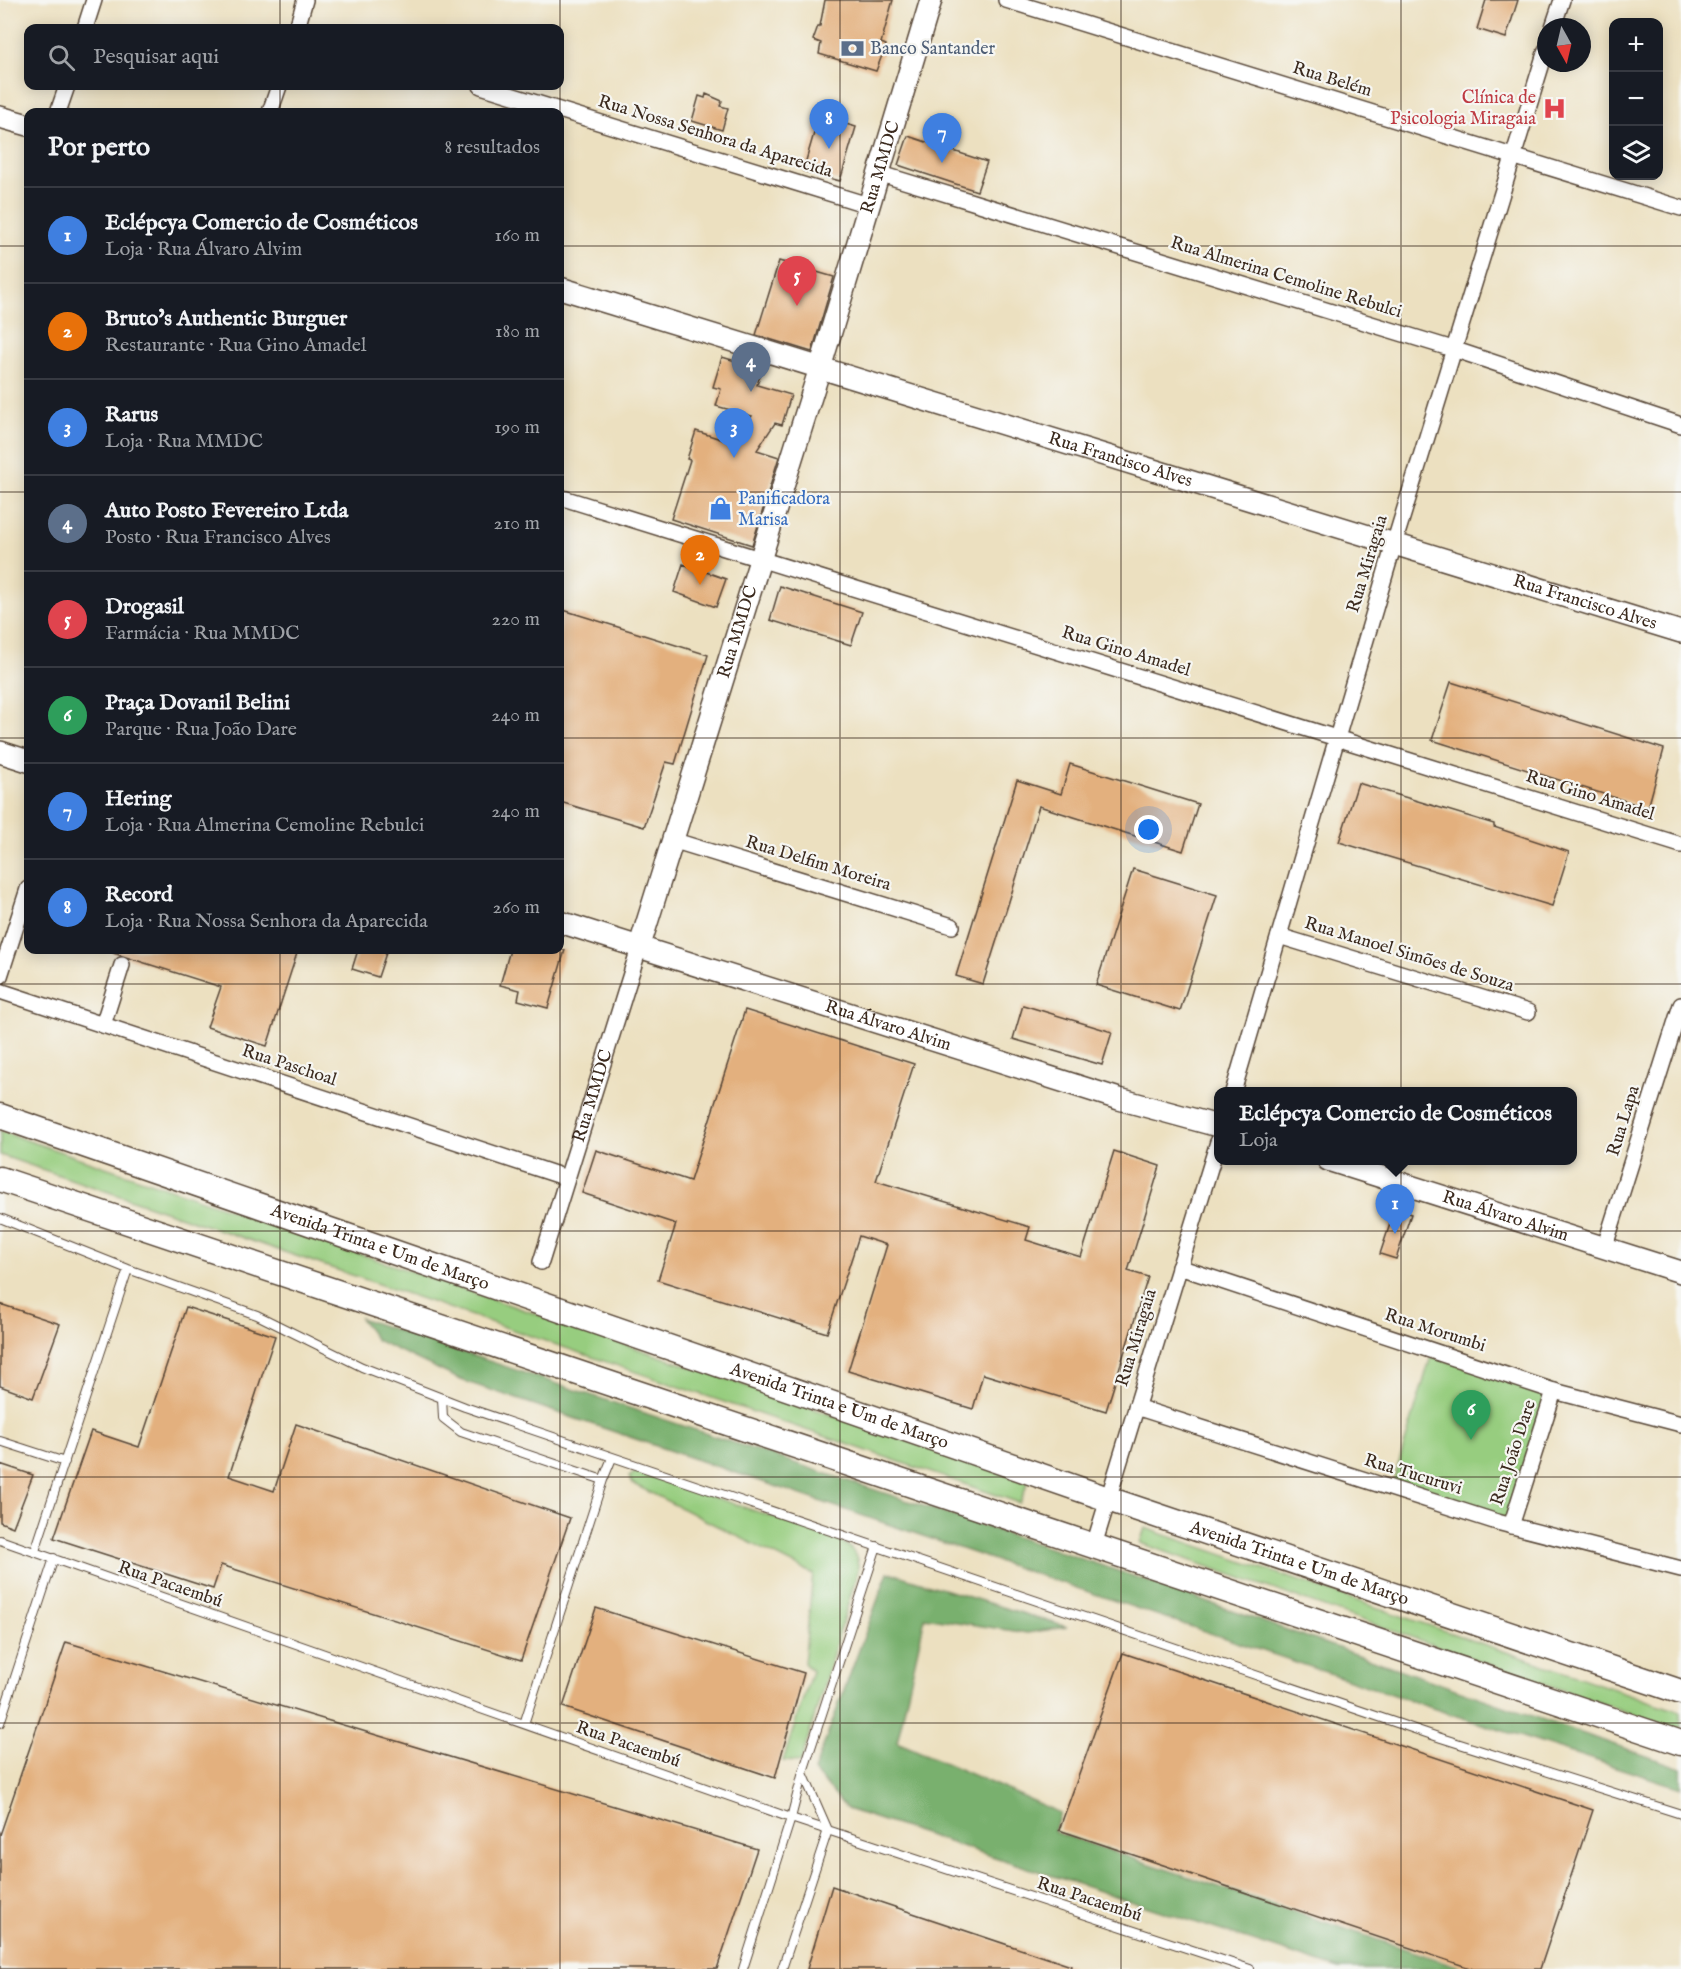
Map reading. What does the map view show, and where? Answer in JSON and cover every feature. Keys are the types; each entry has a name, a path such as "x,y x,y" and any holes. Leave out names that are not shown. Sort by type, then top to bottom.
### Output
{"main road":[{"name":"Avenida Trinta e Um de Março","path":"0,1116 1108,1499 1681,1692"},
{"path":"0,1179 1681,1743"}],"street":[{"path":"86,24 94,0"},
{"path":"298,24 305,0"},
{"name":"Rua MMDC","path":"541,1262 761,560 931,0"},
{"name":"Rua Belém","path":"1006,0 1681,208"},
{"path":"1556,18 1562,0"},
{"name":"Rua Miragaia","path":"1234,1087 1394,544 1456,350 1539,72"},
{"path":"59,108 66,90"},
{"path":"271,108 278,90"},
{"name":"Rua Nossa Senhora da Aparecida","path":"494,90 553,108"},
{"name":"Rua Nossa Senhora da Aparecida","path":"564,112 868,205"},
{"path":"0,117 24,124"},
{"name":"Rua Almerina Cemoline Rebulci","path":"878,173 1456,350 1681,425"},
{"name":"Rua Francisco Alves","path":"564,289 1681,632"},
{"name":"Rua Gino Amadel","path":"564,498 1681,845"},
{"path":"0,752 24,760"},
{"name":"Rua Delfim Moreira","path":"672,840 952,926"},
{"path":"0,976 24,901"},
{"name":"Rua Álvaro Alvim","path":"564,923 640,945 1119,1100 1214,1124"},
{"name":"Rua Manoel Simões de Souza","path":"1279,936 1528,1012"},
{"path":"103,1025 122,965"},
{"name":"Rua Paschoal","path":"0,991 567,1178"},
{"name":"Rua Lapa","path":"1604,1249 1681,1005"},
{"name":"Rua Miragaia","path":"1094,1545 1214,1155"},
{"name":"Rua Álvaro Alvim","path":"1341,1165 1681,1272"},
{"name":"Rua Morumbi","path":"1179,1267 1554,1391 1681,1424"},
{"name":"Rua João Dare","path":"1511,1526 1554,1391"},
{"name":"Rua Tucuruvi","path":"1136,1407 1511,1526 1681,1569"}],"lane":[{"path":"0,1218 128,1269 257,1315 362,1367 442,1398 612,1458 878,1545 1441,1738 1681,1814"},
{"path":"35,1551 128,1269"},
{"path":"442,1398 443,1418 461,1432 603,1480"},
{"path":"0,1441 65,1462"},
{"path":"524,1724 612,1458"},
{"name":"Rua Pacaembú","path":"0,1540 131,1588 791,1818 1250,1969"},
{"path":"743,1969 791,1818 803,1772 878,1545"},
{"path":"0,1723 54,1558"},
{"path":"782,1969 828,1830 803,1772"}],"green space":[{"path":"0,1131 1028,1482 1020,1503 0,1155"},
{"path":"360,1318 1127,1574 1681,1768 1681,1788 1435,1709 461,1380 376,1340"},
{"path":"1431,1356 1550,1394 1510,1521 1392,1486"},
{"path":"637,1471 838,1539 856,1556 858,1570 801,1762 783,1761 812,1671 804,1663 813,1574 633,1484 629,1477"},
{"path":"1145,1528 1681,1712 1681,1731 1140,1543"},
{"path":"888,1572 1067,1627 1027,1633 925,1617 897,1742 1060,1813 1054,1832 1466,1969 1339,1969 847,1809 814,1771"}],"building":[{"path":"825,0 893,0 881,43 886,45 876,71 819,54 821,43 813,40 820,26"},
{"path":"1486,0 1518,0 1506,38 1477,29"},
{"path":"706,94 722,101 720,106 728,108 722,130 692,121 699,96 705,98"},
{"path":"819,116 856,127 840,181 803,171"},
{"path":"908,136 987,162 977,191 898,165"},
{"path":"779,261 834,277 812,352 756,335"},
{"path":"722,357 762,369 757,385 791,395 782,425 775,423 757,450 779,457 752,545 671,519 690,460 687,459 696,431 733,443 752,416 716,406 721,389 713,387"},
{"path":"683,564 726,579 716,607 674,592"},
{"path":"780,586 862,612 851,645 770,620"},
{"path":"564,610 708,655 675,764 666,762 644,827 564,803"},
{"path":"1451,682 1664,749 1648,808 1432,740"},
{"path":"1070,764 1198,804 1183,851 1039,806 983,984 956,976 1017,780 1061,794"},
{"path":"1358,783 1494,824 1494,827 1569,852 1552,906 1339,842"},
{"path":"1133,869 1217,895 1180,1011 1096,985"},
{"path":"116,954 297,954 267,1046 207,1027 221,987"},
{"path":"357,954 386,954 378,977 352,969"},
{"path":"509,954 564,954 548,1008 518,1000 520,990 500,985"},
{"path":"1023,1005 1112,1032 1102,1065 1013,1039"},
{"path":"745,1010 914,1064 876,1181 1030,1227 1026,1240 1081,1257 1114,1151 1160,1166 1128,1271 1148,1277 1106,1411 983,1374 973,1409 848,1371 887,1245 859,1236 827,1333 658,1280 676,1224 582,1193 596,1150 690,1181"},
{"path":"1395,1209 1411,1214 1396,1259 1380,1254"},
{"path":"0,1304 60,1324 33,1398 0,1386"},
{"path":"186,1307 275,1336 229,1476 274,1491 296,1424 570,1518 521,1660 221,1565 213,1589 54,1538 91,1431 139,1447"},
{"path":"0,1464 33,1475 13,1527 0,1522"},
{"path":"596,1608 804,1673 775,1778 563,1707"},
{"path":"66,1642 757,1849 717,1969 0,1969 0,1835"},
{"path":"1123,1653 1593,1810 1540,1969 1473,1969 1059,1830"},
{"path":"832,1886 1071,1966 1070,1969 807,1969"}],"place":[{"name":"Banco Santander","path":"852,49"},
{"name":"Clínica de Psicologia Miragaia","path":"1554,108"},
{"name":"Record","path":"829,149"},
{"name":"Hering","path":"942,163"},
{"name":"Drogasil","path":"797,306"},
{"name":"Auto Posto Fevereiro Ltda","path":"751,392"},
{"name":"Rarus","path":"734,458"},
{"name":"Panificadora Marisa","path":"720,509"},
{"name":"Bruto's Authentic Burguer","path":"700,585"},
{"name":"Eclépcya Comercio de Cosméticos","path":"1395,1234"},
{"name":"Praça Dovanil Belini","path":"1471,1440"}]}
